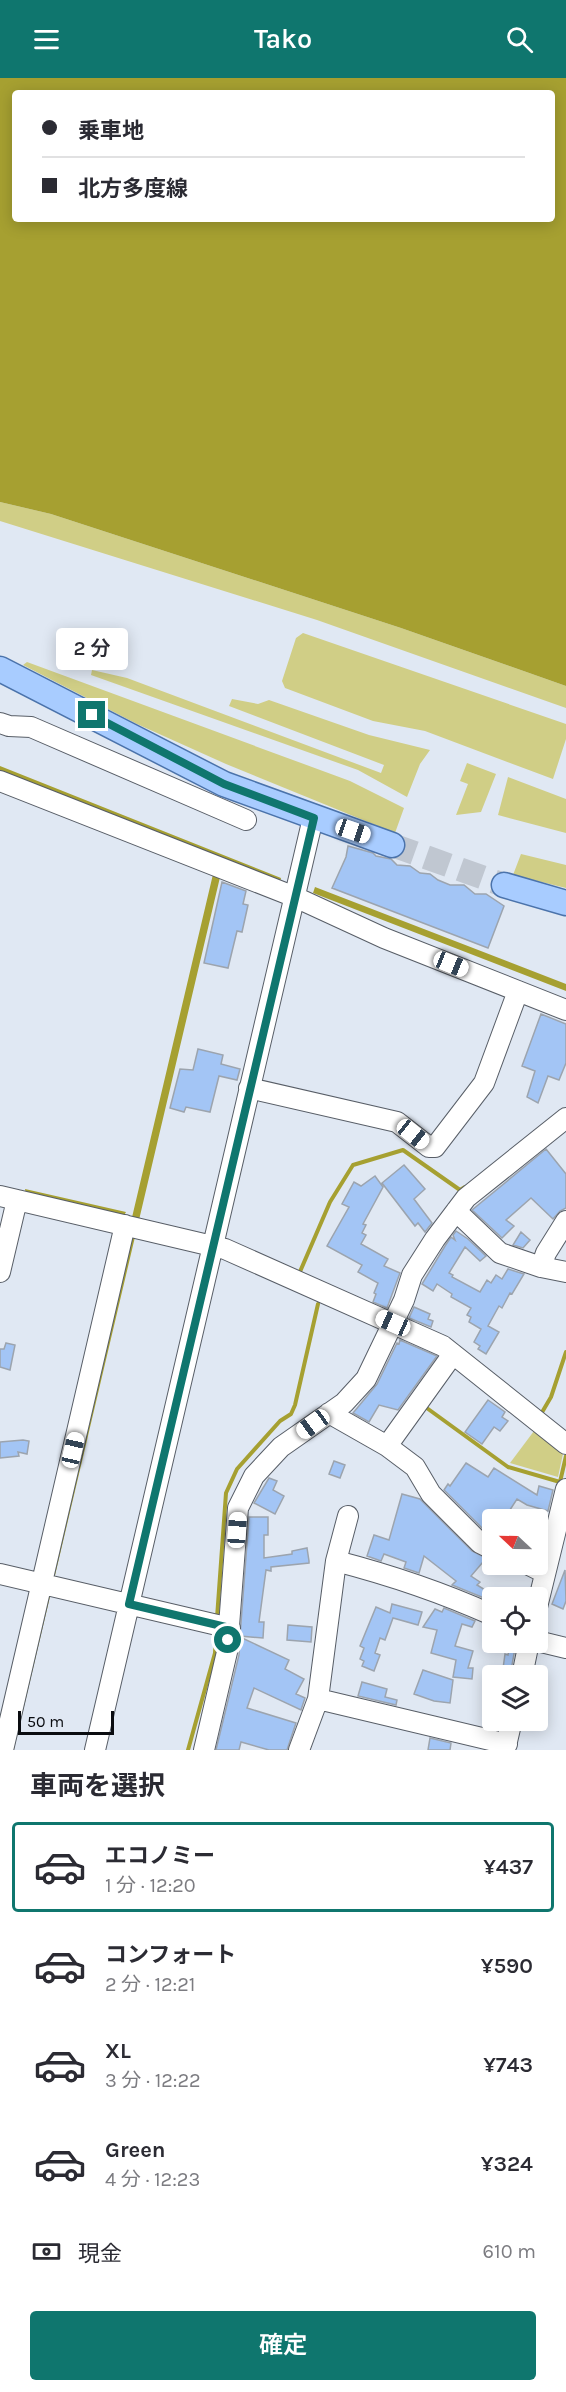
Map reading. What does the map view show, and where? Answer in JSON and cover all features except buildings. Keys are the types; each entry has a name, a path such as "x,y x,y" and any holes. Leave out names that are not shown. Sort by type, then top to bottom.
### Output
{"main road":[{"path":"0,669 224,784 392,845"},
{"path":"504,885 566,903"}],"street":[{"path":"0,682 36,686"},
{"path":"0,723 9,726 31,726 246,820"},
{"path":"0,781 295,897 384,938 566,1010"},
{"path":"95,1750 314,818"},
{"path":"249,1088 397,1122 429,1147 435,1147 484,1083 518,991"},
{"path":"204,1750 227,1652 238,1508 254,1476 270,1458 344,1403 366,1379 393,1323 412,1275 466,1198 562,1129"},
{"path":"0,1272 8,1198 225,1249 443,1346 566,1444"},
{"path":"456,1211 500,1253 541,1267 566,1272"},
{"path":"541,1267 546,1253 566,1221"},
{"path":"3,1750 47,1585 133,1227"},
{"path":"387,1446 453,1354"},
{"path":"329,1413 387,1446 415,1467 431,1494 482,1544"},
{"path":"548,1561 566,1489"},
{"path":"299,1750 318,1699 336,1560 348,1516"},
{"path":"336,1560 443,1593 482,1611"},
{"path":"0,1574 230,1628"},
{"path":"548,1644 566,1648"},
{"path":"318,1699 506,1747 510,1731"}],"shaded area":[{"path":"0,78 566,78 566,686 401,628 51,514 0,502"},
{"path":"0,502 51,514 401,628 566,686 566,708 317,620 0,521"},
{"path":"303,633 566,724 566,739 553,779 425,731 373,721 285,688 282,681 296,638"},
{"path":"27,662 350,781 404,808 395,833 226,764 137,724 23,665"},
{"path":"92,670 127,678 381,773 384,765 229,706 232,699 258,704 269,700 369,735 430,750 420,764 407,797 358,770 91,675"},
{"path":"467,763 496,774 481,812 456,815 468,784 460,781"},
{"path":"0,766 281,878 280,882 0,772"},
{"path":"508,777 566,799 566,833 498,815"},
{"path":"521,854 566,865 566,888 513,875"},
{"path":"214,870 221,873 14,1749 7,1747"},
{"path":"315,887 566,984 566,991 313,893"},
{"path":"25,1189 126,1212 122,1219 26,1196"},
{"path":"537,1427 564,1449 558,1477 510,1463"}],"waterway":[{"path":"299,1274 330,1202 353,1165 403,1150 460,1190 465,1187"},
{"path":"217,1618 226,1493 237,1469 280,1421 291,1414 318,1304"},
{"path":"539,1412 541,1414 551,1397 566,1352"},
{"path":"424,1406 508,1467 560,1482 566,1456"},
{"path":"188,1750 215,1653 216,1631"}],"tunnel":[{"path":"392,845 504,885"}],"route":[{"path":"92,715 224,784 314,818 129,1604 230,1628 228,1640"}]}
